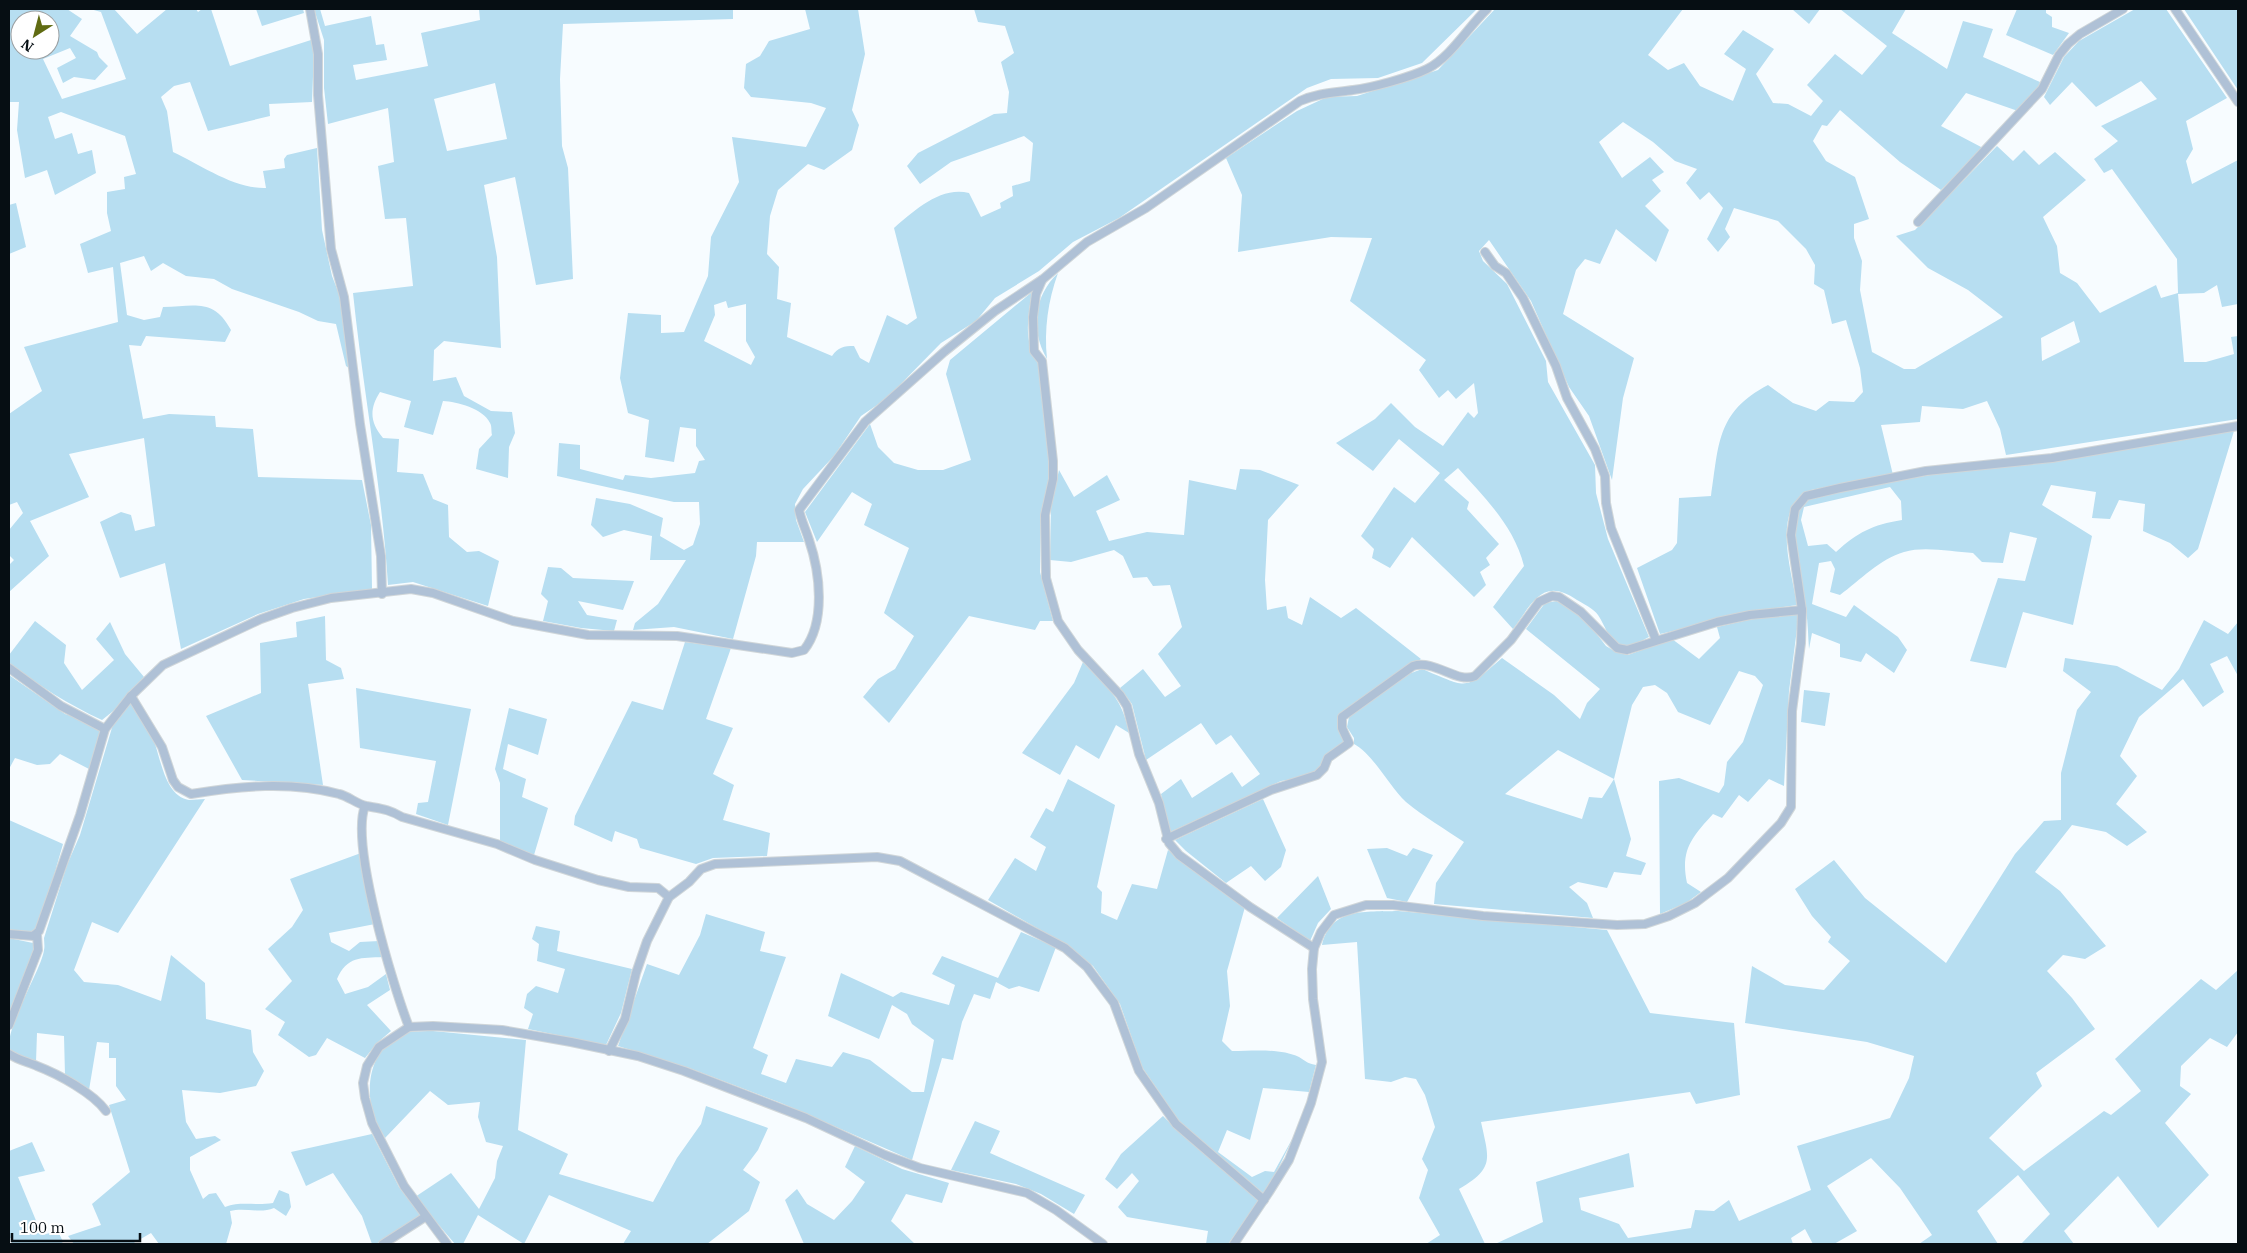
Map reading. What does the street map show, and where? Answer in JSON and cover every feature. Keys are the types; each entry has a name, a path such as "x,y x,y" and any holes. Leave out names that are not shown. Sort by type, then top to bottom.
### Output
{"street":[{"path":"310,9 318,54 320,114 331,249 344,297 360,424 381,556 382,594"},
{"path":"9,1025 38,950 37,935 80,816 105,729 131,696 163,664 261,619 292,608 331,598 382,594 412,589 421,590 513,621 588,635 676,636 792,653 804,650 811,639 818,611 817,577 810,540 799,510 802,503 824,478 865,422 944,352 995,311 1042,279 1087,242 1146,208 1300,101 1330,91 1354,90 1427,69 1439,61 1487,9"},
{"path":"1918,222 2042,90 2059,56 2068,44 2080,34 2123,9"},
{"path":"2175,9 2238,102"},
{"path":"1484,252 1495,266 1506,273 1523,298 1556,366 1567,398 1595,449 1605,476 1606,503 1611,528 1656,640"},
{"path":"1042,279 1036,294 1033,317 1034,351 1042,361 1053,461 1053,479 1045,515 1046,578 1063,630 1127,706 1143,767 1159,803 1166,839 1180,855 1205,874 1314,948"},
{"path":"1234,1244 1289,1160 1302,1130 1322,1062 1313,999 1312,968 1314,948 1320,932 1334,915 1366,905 1393,905 1483,916 1617,925 1645,924 1669,916 1695,903 1728,878 1770,836 1791,807 1792,711 1801,643 1802,610 1792,554 1792,516 1798,503 1812,494 1926,471 2052,458 2238,426"},
{"path":"1166,839 1271,790 1317,775 1324,768 1328,758 1349,743 1342,728 1342,717 1414,666 1423,663 1462,677 1470,678 1475,676 1511,640 1540,602 1546,598 1559,597 1581,612 1617,648 1627,650 1656,640 1750,615 1802,610"},
{"path":"9,668 61,706 86,717 105,729"},
{"path":"131,696 162,747 173,780 184,792 191,794 239,786 293,788 340,794 366,806 388,809 402,817 497,844 535,860 598,880 629,887 658,888 669,897"},
{"path":"366,806 361,816 365,854 378,927 394,989 409,1027"},
{"path":"610,1050 625,1019 636,973 647,941 669,897 684,887 701,869 715,864 877,856 900,861 1065,948 1087,967 1114,1003 1139,1071 1176,1124 1264,1200"},
{"path":"9,934 28,937 37,935"},
{"path":"447,1244 425,1217 404,1186 385,1152 372,1123 364,1082 367,1066 379,1047 409,1027 433,1026 502,1030 638,1056 684,1071 806,1118 885,1155 920,1168 1027,1193 1056,1210 1103,1244"},
{"path":"9,1054 39,1067 74,1086 94,1098 106,1110"},
{"path":"383,1244 425,1217"}],"shaded area":[{"path":"9,9 67,9 82,19 70,36 97,52 99,57 108,66 95,80 74,77 63,83 57,68 76,58 70,48 60,52 60,10 10,10 10,60 43,60 62,99 126,79 101,12 90,9 114,9 137,34 167,9 196,9 198,12 202,9 211,9 230,66 311,40 314,51 312,102 269,104 270,116 208,131 190,82 174,86 161,97 167,111 173,152 242,185 266,188 263,171 285,168 284,159 287,155 317,148 322,230 332,276 341,299 349,368 346,366 336,324 318,321 299,312 232,289 214,279 186,276 163,263 151,271 144,256 120,263 127,315 144,320 160,317 163,307 203,306 218,313 231,330 225,342 146,336 141,346 129,345 143,419 169,414 215,416 216,427 253,429 258,477 362,480 371,525 372,589 304,599 258,614 181,649 165,563 120,578 100,522 121,512 131,515 135,531 155,526 144,438 69,454 89,497 30,521 49,556 9,592 9,565 14,560 9,555 9,530 23,513 17,502 9,505 9,414 42,391 24,347 118,322 113,267 88,273 80,244 111,231 107,213 107,192 125,189 124,177 136,174 125,136 61,112 48,117 55,139 72,133 78,154 92,150 96,173 55,195 47,170 25,178 17,130 19,102 9,102"},
{"path":"256,9 303,9 304,13 262,26"},
{"path":"314,9 320,9 325,26 371,16 376,45 384,44 387,60 353,65 356,80 428,66 421,33 480,20 479,9 733,9 733,19 563,24 560,79 562,146 568,168 573,279 536,285 515,177 484,185 497,257 501,348 444,341 434,350 433,381 456,377 464,396 491,411 512,412 515,433 509,447 508,478 476,469 479,449 492,435 490,423 482,413 462,404 443,401 433,435 404,427 411,401 380,392 376,398 372,416 376,427 383,438 399,439 397,472 423,474 433,499 448,505 449,537 467,552 479,551 499,561 488,606 413,582 388,585 377,475 353,293 413,286 406,218 385,219 378,166 394,162 388,108 328,124 324,88 324,40","holes":["495,83 507,139 447,151 434,99"]},
{"path":"805,9 858,9 865,54 852,110 859,125 852,150 824,170 808,164 778,190 770,216 767,254 779,267 777,299 791,303 787,337 832,356 841,348 854,346 860,358 869,363 887,315 907,325 917,318 894,228 928,202 948,193 969,193 981,217 1001,208 1000,203 1013,196 1012,186 1030,181 1033,143 1024,136 951,162 920,184 907,166 918,153 994,114 1007,113 1009,92 1001,62 1014,53 1005,26 978,22 974,9 1477,9 1422,63 1378,78 1331,79 1307,88 1119,218 1073,242 1039,271 995,298 976,321 941,343 886,399 861,416 834,456 803,489 795,504 796,520 804,542 757,542 756,556 733,639 674,627 633,630 635,623 658,604 686,560 650,560 652,536 624,530 603,537 591,525 596,498 630,504 663,518 660,536 684,550 693,545 700,524 699,502 674,502 557,476 559,443 580,445 580,469 623,480 625,475 651,478 695,473 699,461 705,460 696,446 696,429 680,427 674,462 645,457 649,420 628,413 620,378 628,313 661,315 661,333 684,332 708,276 711,237 739,182 732,137 806,147 826,108 811,103 751,97 744,88 746,64 760,56 769,41 810,29","holes":["726,301 728,308 746,304 746,341 755,357 751,365 704,341 715,315 714,305"]},
{"path":"1495,9 1683,9 1648,55 1668,70 1684,63 1700,86 1733,101 1746,69 1724,54 1743,30 1774,49 1756,74 1773,103 1788,104 1811,116 1823,101 1807,85 1835,54 1862,75 1887,46 1840,9 1906,9 1892,33 1947,69 1963,21 1993,29 1983,57 2040,82 2037,91 2018,111 1966,93 1941,126 1983,148 1941,190 1900,162 1840,110 1827,126 1822,125 1813,141 1826,161 1855,177 1869,219 1854,224 1854,238 1862,261 1860,290 1872,352 1904,369 1915,369 2003,317 1968,290 1928,268 1896,236 1915,230 1997,146 2013,161 2024,150 2039,165 2055,152 2086,180 2043,217 2057,246 2060,273 2077,283 2100,313 2156,285 2161,298 2178,293 2177,259 2112,169 2104,173 2094,159 2118,141 2101,126 2157,99 2141,81 2096,107 2072,82 2050,105 2044,97 2064,57 2079,41 2135,9 2166,9 2227,98 2186,121 2193,149 2186,161 2192,184 2238,160 2238,304 2222,307 2217,285 2204,293 2178,294 2184,362 2206,362 2234,354 2231,337 2238,336 2238,419 2006,455 2000,429 1987,401 1963,409 1922,406 1920,422 1881,425 1893,475 1811,490 1798,498 1791,511 1787,525 1788,559 1797,605 1763,610 1660,634 1637,568 1672,550 1677,543 1679,498 1711,496 1716,461 1723,432 1729,419 1738,407 1751,395 1768,385 1793,403 1816,411 1829,401 1854,402 1863,392 1860,368 1846,320 1832,324 1824,290 1814,284 1815,265 1806,249 1778,221 1734,208 1725,229 1730,237 1718,252 1707,239 1723,208 1709,192 1700,200 1686,183 1697,169 1675,161 1653,142 1623,122 1599,142 1622,178 1650,157 1664,172 1652,180 1661,191 1645,206 1669,230 1656,262 1616,229 1600,264 1585,259 1576,270 1563,314 1634,358 1623,398 1612,480 1589,416 1569,387 1531,301 1489,240 1479,251 1483,261 1507,284 1546,361 1548,382 1595,465 1596,493 1608,539 1649,637 1636,644 1621,645 1610,637 1594,611 1565,593 1555,591 1546,592 1539,596 1513,629 1493,607 1524,566 1506,525 1458,468 1444,480 1469,502 1467,509 1499,544 1486,558 1490,565 1480,572 1486,585 1474,597 1412,537 1390,568 1372,558 1374,549 1361,536 1394,487 1415,503 1440,473 1399,439 1373,471 1336,443 1375,419 1391,403 1415,427 1443,446 1468,412 1474,418 1478,413 1474,383 1456,399 1448,390 1439,398 1419,370 1426,360 1350,301 1372,238 1331,237 1238,252 1242,195 1226,158 1297,111 1327,97 1357,96 1438,70","holes":["2074,321 2080,342 2042,361 2041,338"]},
{"path":"1792,9 1820,9 1809,24"},
{"path":"2017,9 2046,9 2046,13 2052,17 2052,27 2069,33 2053,55 2006,35"},
{"path":"2184,9 2238,9 2238,90"},
{"path":"16,203 26,247 9,254 9,205"},
{"path":"1058,273 1048,315 1047,359 1038,336 1037,313 1039,302 1044,292"},
{"path":"1032,292 1028,320 1028,337 1033,355 1038,363 1052,458 1051,479 1041,514 1040,572 1053,621 1040,621 1035,630 969,616 889,723 863,697 878,679 895,669 914,636 884,613 909,548 864,525 872,504 852,492 817,542 805,512 870,424 878,447 894,463 918,470 943,470 971,460 946,374 950,360"},
{"path":"2234,431 2198,549 2188,558 2170,543 2143,531 2145,504 2119,500 2110,519 2092,518 2096,492 2051,485 2042,505 2092,536 2073,625 2023,612 2006,668 1970,661 1998,578 2025,581 2037,538 2010,532 2003,563 1982,562 1973,553 1930,549 1912,550 1895,555 1870,570 1840,595 1830,592 1835,569 1831,561 1819,563 1812,604 1846,617 1854,605 1898,637 1907,650 1894,673 1866,653 1861,662 1840,657 1840,644 1812,633 1809,649 1806,610 1798,573 1793,529 1794,517 1798,508 1808,499 1821,494 1936,474 2047,462","holes":["1890,487 1901,501 1902,520 1866,530 1851,539 1836,552 1827,544 1808,546 1801,520 1804,507"]},
{"path":"1240,469 1260,470 1299,485 1268,520 1265,580 1267,610 1286,606 1288,618 1302,625 1310,597 1341,618 1356,608 1421,659 1339,715 1337,725 1346,742 1317,772 1281,781 1170,832 1161,794 1181,779 1192,798 1232,772 1242,787 1260,774 1231,735 1216,745 1201,723 1146,760 1132,704 1120,688 1143,669 1165,697 1181,686 1158,654 1182,627 1170,585 1153,586 1147,577 1133,578 1123,556 1114,550 1071,562 1050,560 1051,508 1059,470 1074,497 1107,475 1120,500 1096,511 1109,541 1147,532 1184,535 1189,480 1236,490"},
{"path":"548,567 561,568 573,578 634,581 623,610 578,601 587,615 617,620 614,631 581,628 543,621 548,601 541,594"},
{"path":"1557,601 1585,619 1606,646 1616,652 1628,655 1672,639 1699,659 1720,638 1717,627 1757,618 1799,613 1789,691 1784,786 1769,779 1748,802 1739,795 1722,818 1713,814 1694,837 1685,862 1687,883 1701,892 1686,903 1660,914 1659,781 1679,778 1719,793 1724,785 1727,762 1743,742 1763,685 1755,676 1739,671 1710,725 1678,712 1667,693 1655,685 1643,687 1632,705 1614,779 1631,839 1626,856 1646,863 1641,875 1614,872 1607,888 1578,882 1569,887 1587,903 1593,918 1434,904 1436,883 1464,842 1406,802 1368,755 1354,744 1354,738 1347,727 1349,717 1406,675 1422,669 1458,683 1465,683 1480,677 1502,658 1554,695 1580,719 1587,703 1600,689 1526,629 1545,603","holes":["1558,750 1614,779 1602,798 1589,797 1582,819 1505,794"]},
{"path":"325,616 326,660 341,668 344,679 308,684 323,785 242,780 206,716 261,693 260,643 297,637 296,622"},
{"path":"2204,620 2228,634 2238,622 2238,676 2227,656 2210,664 2224,692 2203,707 2183,679 2139,717 2120,756 2137,776 2116,804 2147,832 2127,846 2106,832 2072,825 2035,872 2060,891 2106,946 2085,959 2063,955 2047,971 2072,998 2095,1029 2036,1073 2042,1086 1989,1138 2024,1171 2104,1111 2111,1115 2141,1091 2115,1059 2201,979 2216,990 2238,970 2238,1032 2227,1047 2210,1038 2181,1066 2180,1086 2191,1094 2165,1123 2209,1175 2158,1228 2118,1176 2064,1231 2074,1244 2021,1244 2050,1214 2018,1175 1977,1211 1998,1244 1919,1244 1932,1235 1900,1188 1871,1158 1827,1186 1857,1231 1834,1244 1813,1244 1805,1229 1791,1238 1793,1244 1495,1244 1543,1222 1536,1182 1629,1153 1634,1187 1579,1198 1581,1210 1619,1224 1628,1238 1691,1228 1695,1210 1714,1211 1729,1200 1739,1221 1811,1190 1797,1146 1890,1118 1909,1078 1914,1056 1867,1042 1745,1023 1752,966 1785,985 1824,990 1850,961 1828,942 1831,937 1812,916 1795,889 1834,860 1865,898 1946,963 2015,854 2044,821 2061,820 2061,773 2077,710 2091,692 2063,671 2065,658 2117,666 2162,690 2179,669"},
{"path":"35,621 66,645 64,663 82,690 114,660 96,639 110,622 125,654 144,677 117,708 102,720 78,708 9,663 9,655"},
{"path":"685,642 731,648 706,719 733,728 713,774 734,785 723,820 770,833 767,856 713,858 696,864 640,848 637,839 615,831 612,842 574,825 575,816 632,701 663,710"},
{"path":"1083,662 1118,701 1129,733 1116,725 1099,759 1076,745 1060,775 1022,753 1074,683"},
{"path":"9,675 65,714 81,719 101,731 89,769 60,754 50,764 37,765 15,758 9,769"},
{"path":"356,688 471,709 448,825 416,814 418,803 428,802 436,761 360,748"},
{"path":"1804,690 1830,693 1825,726 1801,722"},
{"path":"130,701 153,738 167,781 173,790 189,800 205,799 118,933 92,922 74,970 84,982 118,985 161,1001 171,955 205,983 206,1019 251,1030 253,1052 264,1071 256,1086 220,1093 182,1090 186,1122 196,1139 215,1136 221,1140 190,1157 190,1170 203,1199 209,1194 216,1193 225,1207 237,1204 273,1203 279,1190 289,1194 291,1207 286,1216 274,1208 269,1210 230,1211 232,1223 226,1244 159,1244 151,1233 132,1244 74,1244 68,1236 101,1225 92,1204 130,1172 109,1105 126,1100 116,1086 116,1058 109,1058 109,1043 97,1042 89,1090 65,1075 64,1036 37,1033 36,1062 19,1057 13,1053 9,1043 16,1017 42,959 44,938 67,865 80,835 114,721"},
{"path":"509,708 547,719 538,755 508,744 503,769 526,779 522,797 548,808 534,855 500,841 500,783 495,769"},
{"path":"1068,779 1115,805 1097,887 1102,892 1101,913 1117,920 1132,884 1157,889 1168,850 1245,907 1227,971 1230,1006 1222,1041 1232,1051 1283,1052 1316,1065 1309,1092 1263,1088 1250,1140 1227,1130 1218,1152 1252,1177 1265,1171 1274,1172 1296,1132 1274,1177 1263,1193 1179,1121 1142,1067 1120,1004 1093,966 1063,943 988,900 1015,858 1036,871 1046,847 1030,837 1046,808 1053,812"},
{"path":"1263,799 1286,850 1281,867 1265,881 1251,866 1226,883 1175,840"},
{"path":"9,820 63,844 48,896 35,931 23,933 9,930"},
{"path":"1387,848 1407,856 1413,848 1433,855 1407,902 1387,898 1367,849"},
{"path":"361,853 375,924 329,933 331,942 349,951 360,942 379,941 383,957 361,958 350,962 341,971 337,979 345,994 368,987 386,974 390,990 367,1005 391,1031 377,1043 365,1058 327,1038 316,1055 309,1057 278,1035 285,1022 265,1009 292,981 268,949 292,927 303,910 290,879"},
{"path":"1318,876 1331,909 1318,923 1310,941 1277,918"},
{"path":"1398,911 1607,930 1650,1013 1734,1023 1740,1095 1696,1104 1690,1092 1481,1122 1486,1145 1487,1162 1479,1175 1459,1189 1485,1244 1426,1244 1440,1235 1419,1198 1428,1170 1422,1159 1435,1127 1425,1095 1416,1079 1405,1077 1391,1082 1365,1079 1357,942 1322,945 1333,924 1342,918 1362,912"},
{"path":"706,914 765,932 760,951 786,957 753,1048 768,1055 761,1074 786,1083 796,1059 832,1067 843,1052 870,1060 912,1092 924,1092 934,1040 912,1024 907,1014 892,1005 879,1039 828,1016 841,973 893,997 901,992 949,1005 955,985 932,974 942,956 998,978 1021,932 1056,947 1039,992 1019,986 1009,989 996,982 990,999 974,994 962,1022 953,1060 942,1058 912,1160 781,1103 689,1068 618,1046 647,964 679,975 700,935"},
{"path":"536,926 560,931 557,951 632,969 621,1013 606,1045 528,1029 533,1014 524,1008 527,994 536,986 558,993 565,969 537,961 539,944 532,939"},
{"path":"9,938 33,943 34,950 9,1013"},
{"path":"433,1031 526,1040 518,1130 568,1154 559,1174 653,1202 677,1158 701,1124 706,1106 768,1128 758,1150 743,1170 760,1182 749,1211 707,1244 623,1244 631,1231 549,1195 524,1244 478,1215 463,1244 455,1244 415,1197 451,1173 479,1209 495,1178 497,1161 503,1146 486,1142 478,1117 480,1102 448,1105 430,1091 385,1138 374,1117 370,1098 371,1074 380,1052 398,1037 410,1032"},
{"path":"1163,1116 1183,1136 1260,1201 1228,1244 1206,1244 1208,1231 1127,1217 1118,1207 1139,1181 1132,1173 1117,1189 1105,1179 1121,1154"},
{"path":"975,1121 1000,1131 990,1153 1085,1195 1074,1214 1041,1194 1016,1184 951,1170"},
{"path":"372,1134 399,1187 421,1216 376,1244 372,1244 362,1216 333,1173 306,1186 291,1152"},
{"path":"32,1142 45,1171 18,1177 42,1235 58,1231 63,1242 60,1244 12,1244 11,1238 9,1238 9,1151"},
{"path":"855,1146 902,1169 949,1183 942,1203 906,1194 891,1221 915,1244 804,1244 785,1200 797,1189 807,1204 834,1220 852,1201 865,1182 845,1167"}]}
